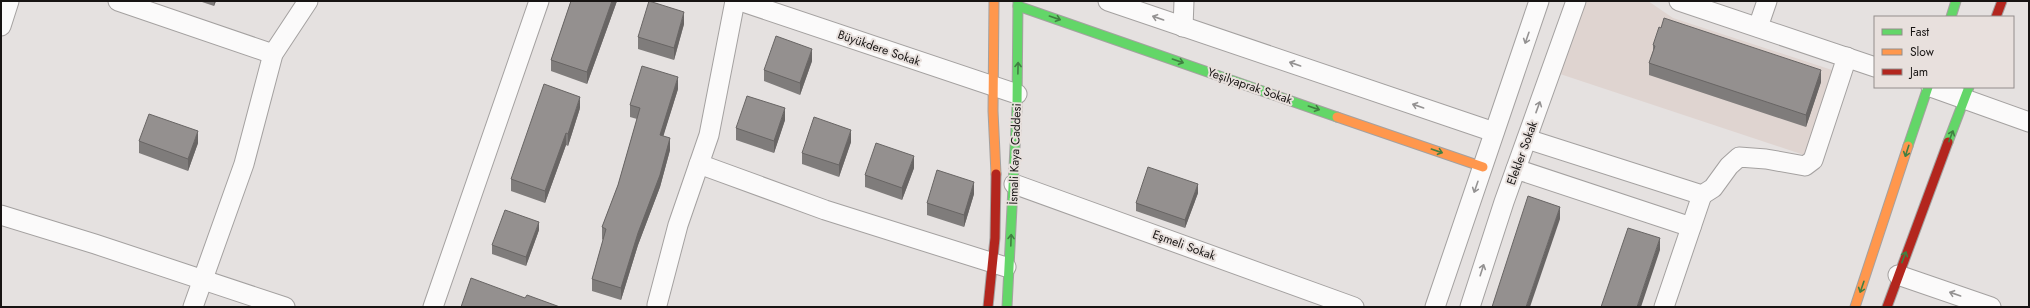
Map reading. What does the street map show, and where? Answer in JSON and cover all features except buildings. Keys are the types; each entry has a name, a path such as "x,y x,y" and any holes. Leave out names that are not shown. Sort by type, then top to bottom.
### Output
{"street":[{"path":"1,26 9,1"},
{"path":"118,1 273,54"},
{"path":"192,307 244,164 273,54 308,1"},
{"path":"433,307 539,1"},
{"path":"659,306 678,226 709,135 735,1"},
{"name":"Büyükdere Sokak","path":"740,1 1017,94"},
{"path":"988,307 1002,266 993,111 994,1"},
{"path":"1108,1 1494,132"},
{"path":"1183,27 1184,1"},
{"path":"1435,307 1539,1"},
{"name":"Elekler Sokak","path":"1470,307 1516,169 1576,1"},
{"path":"1679,1 1874,67"},
{"path":"1758,27 1767,1"},
{"path":"1951,16 1956,1"},
{"path":"1996,16 2002,1"},
{"name":"İsmali Kaya Caddesi","path":"1007,307 1002,266 1014,184 1018,3"},
{"name":"Yeşilyaprak Sokak","path":"1018,3 1483,167"},
{"path":"1664,307 1702,195 1713,188 1729,166 1739,158 1766,159 1805,166 1813,160 1847,57"},
{"path":"1855,307 1929,88"},
{"path":"1935,88 1967,93 2029,122"},
{"path":"1890,306 1898,275 1967,93"},
{"path":"1527,138 1702,195"},
{"path":"699,164 825,210 1002,266"},
{"path":"1516,169 1691,227"},
{"name":"Eşmeli Sokak","path":"1014,184 1354,307"},
{"path":"1,215 285,307"},
{"path":"1898,275 1991,307"}],"shaded area":[{"path":"1580,1 1648,1 1673,18 1835,71 1807,156 1557,73"}],"traffic: fast":[{"path":"1007,307 1017,107 1018,1"},
{"path":"1951,16 1956,1"},
{"path":"1018,6 1337,117"},
{"path":"1908,146 1928,88"},
{"path":"1948,142 1969,88"}],"traffic: slow":[{"path":"994,1 993,111 996,174"},
{"path":"1337,117 1483,167"},
{"path":"1855,307 1908,146"}],"traffic: jam":[{"path":"1996,16 2002,1"},
{"path":"1887,307 1948,142"},
{"path":"988,307 995,238 996,174"}]}
